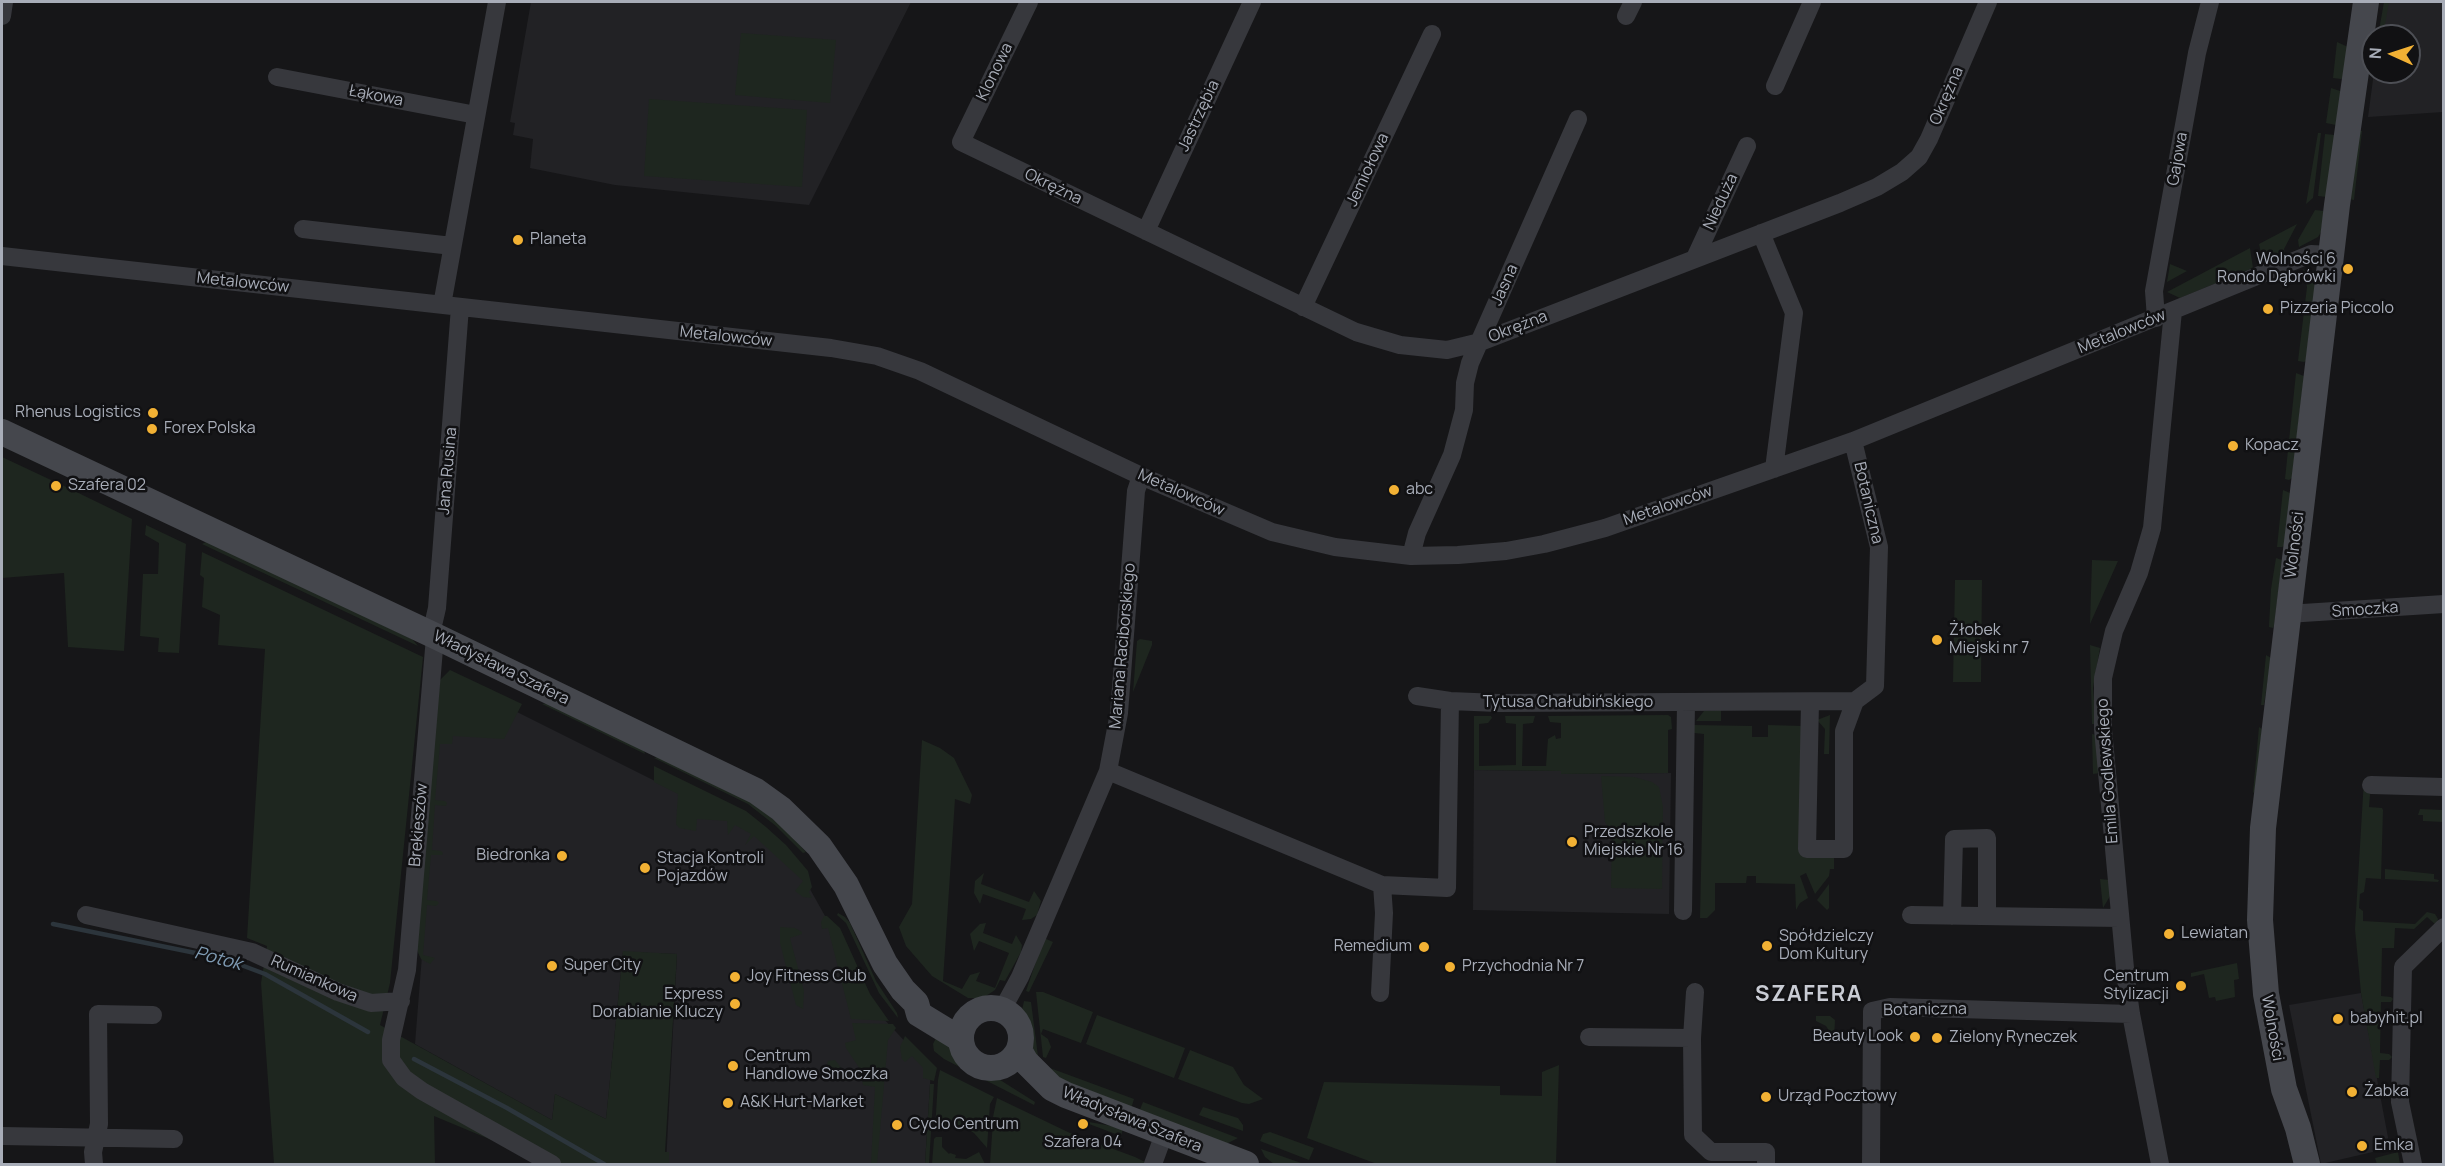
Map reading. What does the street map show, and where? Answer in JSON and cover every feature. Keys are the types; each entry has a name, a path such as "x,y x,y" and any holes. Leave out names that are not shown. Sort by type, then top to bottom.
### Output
{"street":[{"path":"2,16 4,2"},
{"path":"451,306 452,246 497,2"},
{"name":"Klonowa","path":"961,142 1029,2"},
{"name":"Jastrzębia","path":"1146,231 1252,2"},
{"path":"1775,86 1812,2"},
{"name":"Okrężna","path":"961,142 1356,332 1400,345 1447,350 1480,342 1761,233 1877,187 1902,172 1916,161 1929,138 1988,2"},
{"name":"Gajowa","path":"2165,315 2154,291 2197,53 2210,2"},
{"name":"Wolności","path":"2307,1164 2298,1128 2284,1089 2266,994 2260,920 2263,828 2331,255 2352,87 2366,2"},
{"name":"Jemiołowa","path":"1303,306 1432,34"},
{"name":"Łąkowa","path":"277,77 476,115"},
{"name":"Jasna","path":"1411,556 1417,534 1452,454 1464,410 1465,383 1470,363 1578,119"},
{"name":"Nieduża","path":"1695,258 1747,146"},
{"path":"303,229 452,246"},
{"path":"1761,233 1794,313 1774,469"},
{"name":"Metalowców","path":"2,256 831,348 877,356 920,371 1236,518 1301,540 1411,556 1506,551 1581,536 1853,441 2311,254 2331,255"},
{"name":"Jana Rusina","path":"433,636 437,608 451,306"},
{"name":"Emila Godlewskiego","path":"2160,1164 2131,1014 2103,729 2103,678 2114,631 2139,573 2152,528 2165,315"},
{"name":"Władysława Szafera","path":"2,432 756,791 781,809 819,846 836,868 885,964 903,990 916,1002 919,1014 960,1039"},
{"name":"Botaniczna","path":"1810,702 1807,849 1844,849 1844,731 1855,701 1875,686 1878,548 1853,441"},
{"name":"Mariana Raciborskiego","path":"1002,1010 1022,973 1108,771 1119,713 1136,491 1142,476"},
{"name":"Smoczka","path":"2287,614 2444,604"},
{"name":"Brekieszów","path":"433,636 408,961 391,1040 391,1060 404,1078 422,1091 552,1164"},
{"name":"Tytusa Chałubińskiego","path":"1417,696 1450,701 1686,703"},
{"path":"1108,771 1382,885 1447,888 1450,701"},
{"path":"1683,911 1686,703 1855,701"},
{"path":"2371,785 2444,787"},
{"path":"1952,916 1954,839 1987,838 1987,916"},
{"path":"1380,993 1384,913 1382,885"},
{"name":"Rumiankowa","path":"86,915 252,952 338,992 371,1003 400,1006"},
{"path":"1911,915 2120,918"},
{"path":"2413,1164 2400,1102 2403,967 2444,927"},
{"path":"1695,992 1692,1038 1693,1135 1711,1152 1766,1152 1766,1164"},
{"path":"916,1002 926,1000 951,1013 971,1016"},
{"name":"Botaniczna","path":"1871,1164 1872,1011 1890,1007 2131,1014"},
{"path":"986,1008 1002,1010 1017,1022 1022,1041 1019,1050 1007,1065 999,1068 981,1067 966,1056 960,1039 965,1022 986,1008"},
{"path":"94,1164 99,1124 98,1014 153,1016"},
{"path":"1588,1037 1692,1038"},
{"name":"Władysława Szafera","path":"1019,1050 1026,1062 1052,1088"},
{"name":"Władysława Szafera","path":"999,1068 1041,1087 1052,1088 1164,1134 1246,1164"},
{"name":"Wolności","path":"2284,1089 2284,1131 2292,1164"},
{"path":"1153,1164 1164,1134"},
{"path":"2,1136 174,1139"}],"shaded area":[{"path":"531,2 911,2 809,205 615,185 530,168 533,139 513,135 515,123 510,122"},
{"path":"2384,2 2389,2 2385,24 2380,24"},
{"path":"2385,2 2443,2 2443,112 2368,117 2372,84 2421,84 2421,24 2380,24"},
{"path":"741,33 836,40 830,103 735,95"},
{"path":"2337,42 2348,47 2345,78 2341,79 2333,78"},
{"path":"2331,88 2343,92 2336,125 2326,123"},
{"path":"649,99 807,110 802,187 644,176"},
{"path":"2358,131 2362,131 2354,200 2349,199"},
{"path":"2318,133 2321,133 2313,198 2306,204"},
{"path":"2325,134 2335,135 2327,197 2318,196"},
{"path":"2315,210 2324,211 2321,232 2318,237 2299,247 2298,240"},
{"path":"2297,224 2284,249 2285,253 2267,261 2262,258 2259,244"},
{"path":"2250,248 2253,268 2180,298 2167,292"},
{"path":"2170,264 2187,271 2167,282"},
{"path":"2303,269 2312,277 2315,286 2306,361 2304,362 2298,361 2307,287"},
{"path":"2296,373 2304,376 2292,478 2289,480 2285,479"},
{"path":"2,457 51,480 49,485 59,490 62,485 132,519 124,651 68,647 64,573 2,578"},
{"path":"2283,490 2290,493 2284,546 2277,547"},
{"path":"146,525 186,544 179,653 158,652 159,638 140,636 143,574 158,574 159,543 145,535"},
{"path":"208,541 412,639 418,646 202,544"},
{"path":"202,552 423,657 390,983 380,1025 552,1120 555,1094 606,1119 623,951 677,954 665,1152 669,1152 669,1164 549,1164 434,1116 435,1164 274,1164 261,983 267,946 247,938 265,649 218,645 220,615 202,607 204,578 200,575"},
{"path":"2276,558 2282,560 2273,628 2269,627 2271,589"},
{"path":"2092,560 2118,561 2090,624"},
{"path":"1955,580 1982,580 1981,682 1953,682"},
{"path":"1140,639 1152,641 1152,645 1133,692 1137,641"},
{"path":"2090,645 2100,648 2093,688 2096,724 2092,724"},
{"path":"2266,655 2271,658 2264,705 2261,705"},
{"path":"450,670 522,704 504,739 453,736 452,744 440,744 435,800 447,803 446,806 435,805 432,850 443,853 442,855 431,855 427,900 439,903 436,906 427,905 423,955 435,958 430,964 421,959 414,944 440,680"},
{"path":"453,680 723,815 755,834 806,882 881,1016 931,1069 925,1164 666,1164 677,954 623,952 606,1119 555,1094 552,1120 415,1044 439,740"},
{"path":"547,703 643,748 645,754 542,704"},
{"path":"1721,710 1721,721 1696,721 1704,711"},
{"path":"1668,715 1671,717 1672,729 1668,730 1668,773 1561,774 1561,771 1474,770 1474,716 1491,716 1492,718 1488,723 1479,724 1479,766 1516,765 1516,724 1506,723 1505,716 1535,716 1533,723 1523,724 1522,766 1546,766 1548,739 1555,735 1556,739 1561,738 1561,723 1550,722 1548,716"},
{"path":"1830,715 1829,754 1824,754 1825,729 1817,720"},
{"path":"1694,725 1752,726 1752,737 1768,737 1768,725 1803,726 1801,854 1834,854 1834,869 1830,869 1829,876 1815,894 1806,873 1800,876 1808,898 1800,903 1796,910 1795,884 1756,883 1756,876 1747,876 1746,883 1715,883 1715,910 1707,918 1700,918 1704,734 1694,733"},
{"path":"2259,727 2262,729 2253,793"},
{"path":"2092,734 2096,735 2100,773 2093,774"},
{"path":"922,740 940,748 954,758 972,795 970,804 955,799 943,981 962,989 970,975 980,972 976,981 995,988 1009,953 979,941 974,951 970,934 980,924 986,923 983,933 1012,944 1016,935 1022,945 1021,952 1005,981 1000,980 995,990 983,998 968,998 932,976 906,946 899,927 912,904"},
{"path":"661,756 751,802 782,826 806,852 803,853 776,826 748,804 654,758"},
{"path":"654,766 746,811 766,827 786,845 808,871 812,887 809,892 812,898 803,897 795,891 803,881 754,836 745,845 751,834 735,825 728,835 727,821 697,819 696,831 679,828 676,824 678,794 654,782"},
{"name":"Przedszkole Miejskie Nr 16","path":"1474,770 1561,771 1562,774 1671,773 1669,914 1473,910"},
{"path":"1601,776 1634,777 1652,782 1659,787 1663,807 1662,889 1611,888 1612,833 1605,822"},
{"path":"2364,779 2367,779 2370,795 2369,807 2383,810 2381,879 2366,878 2364,892 2360,894 2359,908 2363,911 2363,921 2415,924 2427,912 2435,914 2438,919 2436,925 2427,917 2414,929 2395,928 2394,948 2382,948 2381,996 2393,999 2391,1002 2381,1002 2380,1053 2389,1054 2392,1057 2389,1060 2380,1060 2379,1078 2376,1078 2361,993 2355,929"},
{"path":"2420,809 2443,810 2443,822 2423,821 2423,815 2418,815"},
{"path":"2385,869 2434,874 2434,879 2439,880 2438,882 2385,879"},
{"path":"984,873 981,884 1029,902 1034,891 1041,901 1037,915 1031,919 1022,920 1026,909 983,894 980,904 974,893 975,881"},
{"path":"2100,879 2110,880 2110,896 2103,908"},
{"path":"1829,884 1829,908 1827,910 1817,900"},
{"path":"838,913 850,923 876,981 898,1018 879,993 846,923 837,915"},
{"path":"824,916 840,928 870,994 889,1021 851,1019 828,928 822,929 821,922"},
{"path":"780,927 795,928 802,932 790,938 804,991 803,1009 796,1005 780,943"},
{"path":"1044,938 1053,942 1029,992 1026,991"},
{"path":"2237,963 2239,979 2234,980 2235,997 2216,1001 2215,997 2209,998 2204,974 2191,977 2191,973"},
{"path":"1036,992 1043,992 1093,1012 1081,1043 1043,1029 1041,1034 1048,1039 1051,1047 1046,1058 1043,1057"},
{"path":"2361,993 2390,1148 2321,1164 2289,1005"},
{"path":"1024,1001 1031,1002 1039,1064 1134,1099 1131,1109 1079,1089 1038,1066 1030,1052 1022,1010"},
{"path":"1097,1015 1185,1048 1174,1078 1086,1044"},
{"path":"1816,1016 1830,1016 1835,1020 1834,1039 1826,1026 1816,1021"},
{"path":"852,1023 893,1024 896,1028 888,1040 877,1164 871,1164 875,1087 863,1085 860,1069 846,1048 845,1043 856,1040"},
{"path":"939,1032 951,1043 957,1058 966,1068 981,1075 997,1078 1035,1102 1034,1105 944,1059 934,1051 933,1044"},
{"path":"905,1036 937,1068 934,1081 923,1078 923,1068 912,1056 905,1062 902,1059 900,1047"},
{"path":"1190,1050 1233,1067 1244,1085 1263,1099 1249,1104 1242,1103 1178,1079"},
{"path":"835,1060 848,1076 849,1081 837,1081 838,1069 826,1068 828,1061"},
{"path":"1559,1065 1556,1164 1377,1164 1307,1138 1324,1082 1500,1086 1500,1095 1542,1096 1542,1072"},
{"path":"940,1070 994,1097 990,1104 987,1148 974,1133 960,1125 935,1130"},
{"path":"930,1084 934,1084 929,1164 925,1164"},
{"path":"997,1098 1070,1133 1135,1157 1145,1164 990,1164 993,1121 998,1121 998,1118 993,1117"},
{"path":"1143,1102 1238,1138 1226,1144 1139,1112"},
{"path":"1203,1107 1238,1118 1243,1125 1243,1131 1199,1115"},
{"path":"1089,1122 1123,1128 1121,1136 1089,1124"},
{"path":"1270,1132 1314,1148 1309,1160 1260,1141 1263,1134"},
{"path":"936,1137 942,1137 942,1147 949,1154 956,1155 955,1158 966,1159 979,1152 985,1164 932,1164"},
{"path":"1261,1149 1304,1164 1274,1164 1265,1157"},
{"path":"2398,1152 2400,1164 2377,1164 2375,1158"}],"waterway":[{"name":"Potok","path":"53,924 225,959 265,974 368,1032"},
{"name":"Potok","path":"414,1059 507,1108 604,1164"}],"place":[{"name":"Planeta","path":"518,240"},
{"name":"Wolności 6 Rondo Dąbrówki","path":"2348,269"},
{"name":"Pizzeria Piccolo","path":"2268,309"},
{"name":"Rhenus Logistics","path":"153,413"},
{"name":"Forex Polska","path":"152,429"},
{"name":"Kopacz","path":"2233,446"},
{"name":"Szafera 02","path":"56,486"},
{"name":"abc","path":"1394,490"},
{"name":"Żłobek Miejski nr 7","path":"1937,640"},
{"name":"Przedszkole Miejskie Nr 16","path":"1572,842"},
{"name":"Biedronka","path":"562,856"},
{"name":"Stacja Kontroli Pojazdów","path":"645,868"},
{"name":"Lewiatan","path":"2169,934"},
{"name":"Spółdzielczy Dom Kultury","path":"1767,946"},
{"name":"Remedium","path":"1424,947"},
{"name":"Super City","path":"552,966"},
{"name":"Przychodnia Nr 7","path":"1450,967"},
{"name":"Joy Fitness Club","path":"735,977"},
{"name":"Centrum Stylizacji","path":"2181,986"},
{"name":"Express Dorabianie Kluczy","path":"735,1004"},
{"name":"babyhit.pl","path":"2338,1019"},
{"name":"Beauty Look","path":"1915,1037"},
{"name":"Zielony Ryneczek","path":"1937,1038"},
{"name":"Centrum Handlowe Smoczka","path":"733,1066"},
{"name":"Żabka","path":"2352,1092"},
{"name":"Urząd Pocztowy","path":"1766,1097"},
{"name":"A&K Hurt-Market","path":"728,1103"},
{"name":"Szafera 04","path":"1083,1124"},
{"name":"Cyclo Centrum","path":"897,1125"},
{"name":"Emka","path":"2362,1146"}],"district":[{"name":"SZAFERA","path":"1809,995"}]}
